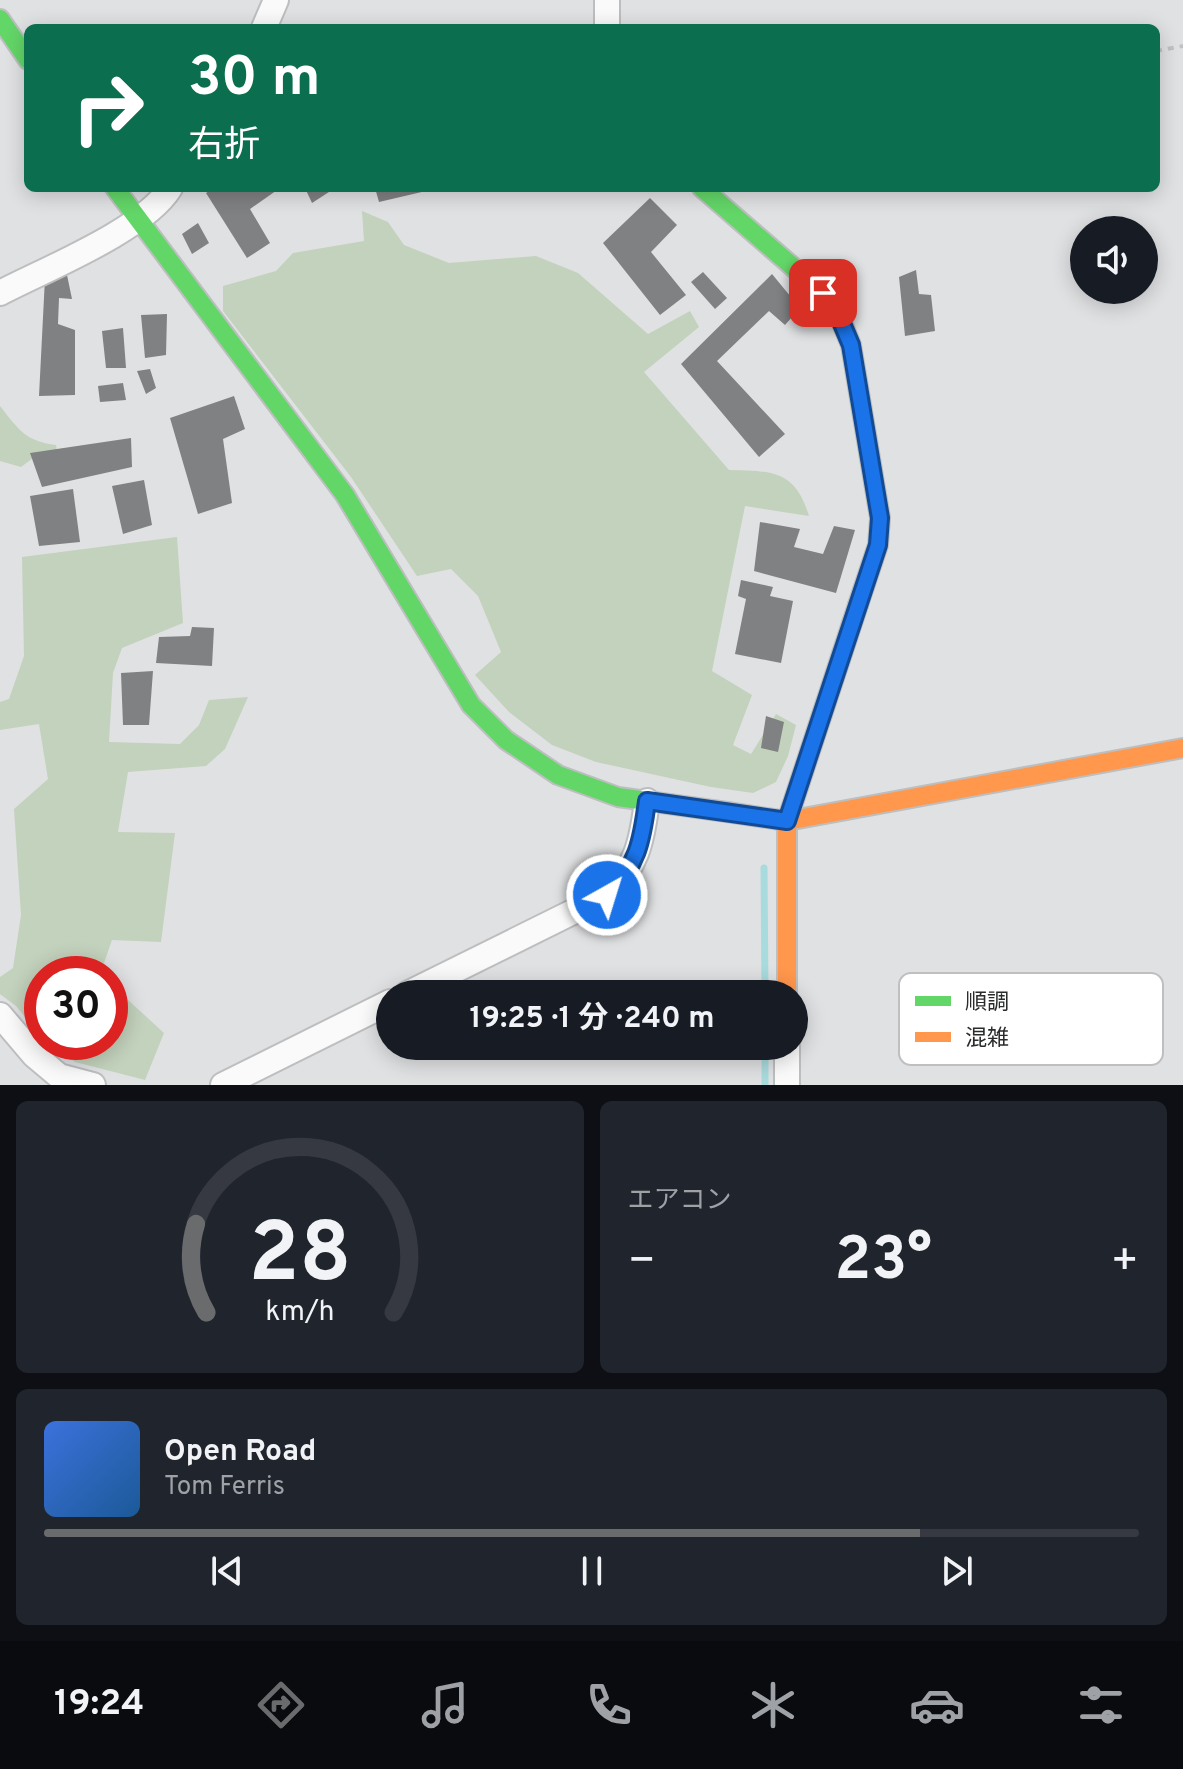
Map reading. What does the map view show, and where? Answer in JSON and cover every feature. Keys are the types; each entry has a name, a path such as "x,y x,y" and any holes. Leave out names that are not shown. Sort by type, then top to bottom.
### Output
{"street":[{"path":"266,24 276,0"},
{"path":"607,0 607,24"},
{"path":"0,19 24,54"},
{"path":"118,192 345,495 471,705 506,740 558,775 618,797 787,821 1183,748"},
{"path":"0,293 138,222 168,192"},
{"path":"707,192 805,276 835,307 851,345 878,497 878,545 787,821 787,980"},
{"path":"435,980 607,895 624,879 635,859 647,801"},
{"path":"223,1085 376,1009"},
{"path":"0,1015 34,1055 59,1076 93,1085"},
{"path":"787,1060 787,1085"}],"path":[{"path":"1160,50 1183,46"}],"green space":[{"path":"362,211 388,222 404,245 449,263 536,256 578,273 648,334 690,311 699,327 644,372 729,470 770,473 789,481 797,490 809,516 745,506 712,671 752,695 733,745 751,754 776,714 796,725 788,756 776,782 753,793 596,762 552,745 509,712 475,675 501,652 478,596 451,569 417,576 351,477 223,311 223,286 276,271 293,253 364,241"},
{"path":"0,406 24,433 37,441 56,445 57,451 33,458 21,467 0,461"},
{"path":"177,537 183,623 122,648 113,673 109,742 180,744 199,725 209,700 248,697 225,749 206,766 128,772 118,832 175,833 161,942 112,940 106,956 24,956 24,1016 0,994 0,977 13,968 21,915 14,809 48,779 39,724 0,730 0,702 9,699 24,656 22,557"},
{"path":"128,1000 164,1033 145,1080 72,1060 128,1060"}],"building":[{"path":"274,192 250,209 270,243 247,258 206,193"},
{"path":"307,192 329,192 312,203"},
{"path":"376,192 422,192 379,202"},
{"path":"650,198 677,225 651,252 686,295 660,315 603,243"},
{"path":"198,223 209,243 192,254 182,234"},
{"path":"916,270 919,294 931,295 935,331 905,336 899,277"},
{"path":"703,272 727,298 715,309 691,282"},
{"path":"772,274 800,308 785,325 769,311 717,361 785,434 759,457 681,364"},
{"path":"67,275 72,299 59,298 58,324 75,330 75,395 39,396 45,278"},
{"path":"167,314 166,355 145,358 141,315"},
{"path":"123,328 126,368 106,368 102,331"},
{"path":"150,369 156,388 146,394 137,371"},
{"path":"123,383 126,400 100,402 98,386"},
{"path":"234,396 245,429 223,439 232,503 198,514 170,418"},
{"path":"131,438 132,467 42,487 30,453"},
{"path":"144,480 152,525 123,534 112,486"},
{"path":"73,489 80,542 39,546 30,496"},
{"path":"760,522 800,529 794,547 823,554 834,526 855,530 836,593 754,571"},
{"path":"741,580 773,587 770,596 793,601 781,663 735,654 746,599 738,596"},
{"path":"192,627 214,628 212,666 156,663 159,637 190,636"},
{"path":"153,671 149,725 123,725 121,673"},
{"path":"766,716 784,722 778,752 761,748"}],"waterway":[{"path":"764,868 765,980"},
{"path":"765,1060 765,1085"}],"traffic: fast":[{"path":"0,19 24,54"},
{"path":"118,192 345,495 471,705 506,740 558,775 618,797 727,812"},
{"path":"707,192 823,293 840,318 851,345 880,518 878,545 858,605"}],"traffic: slow":[{"path":"787,980 787,821 858,605"},
{"path":"727,812 787,821 1183,748"}],"route":[{"path":"607,895 624,879 635,859 647,801 787,821 878,545 880,518 851,345 845,325 823,293"}]}
